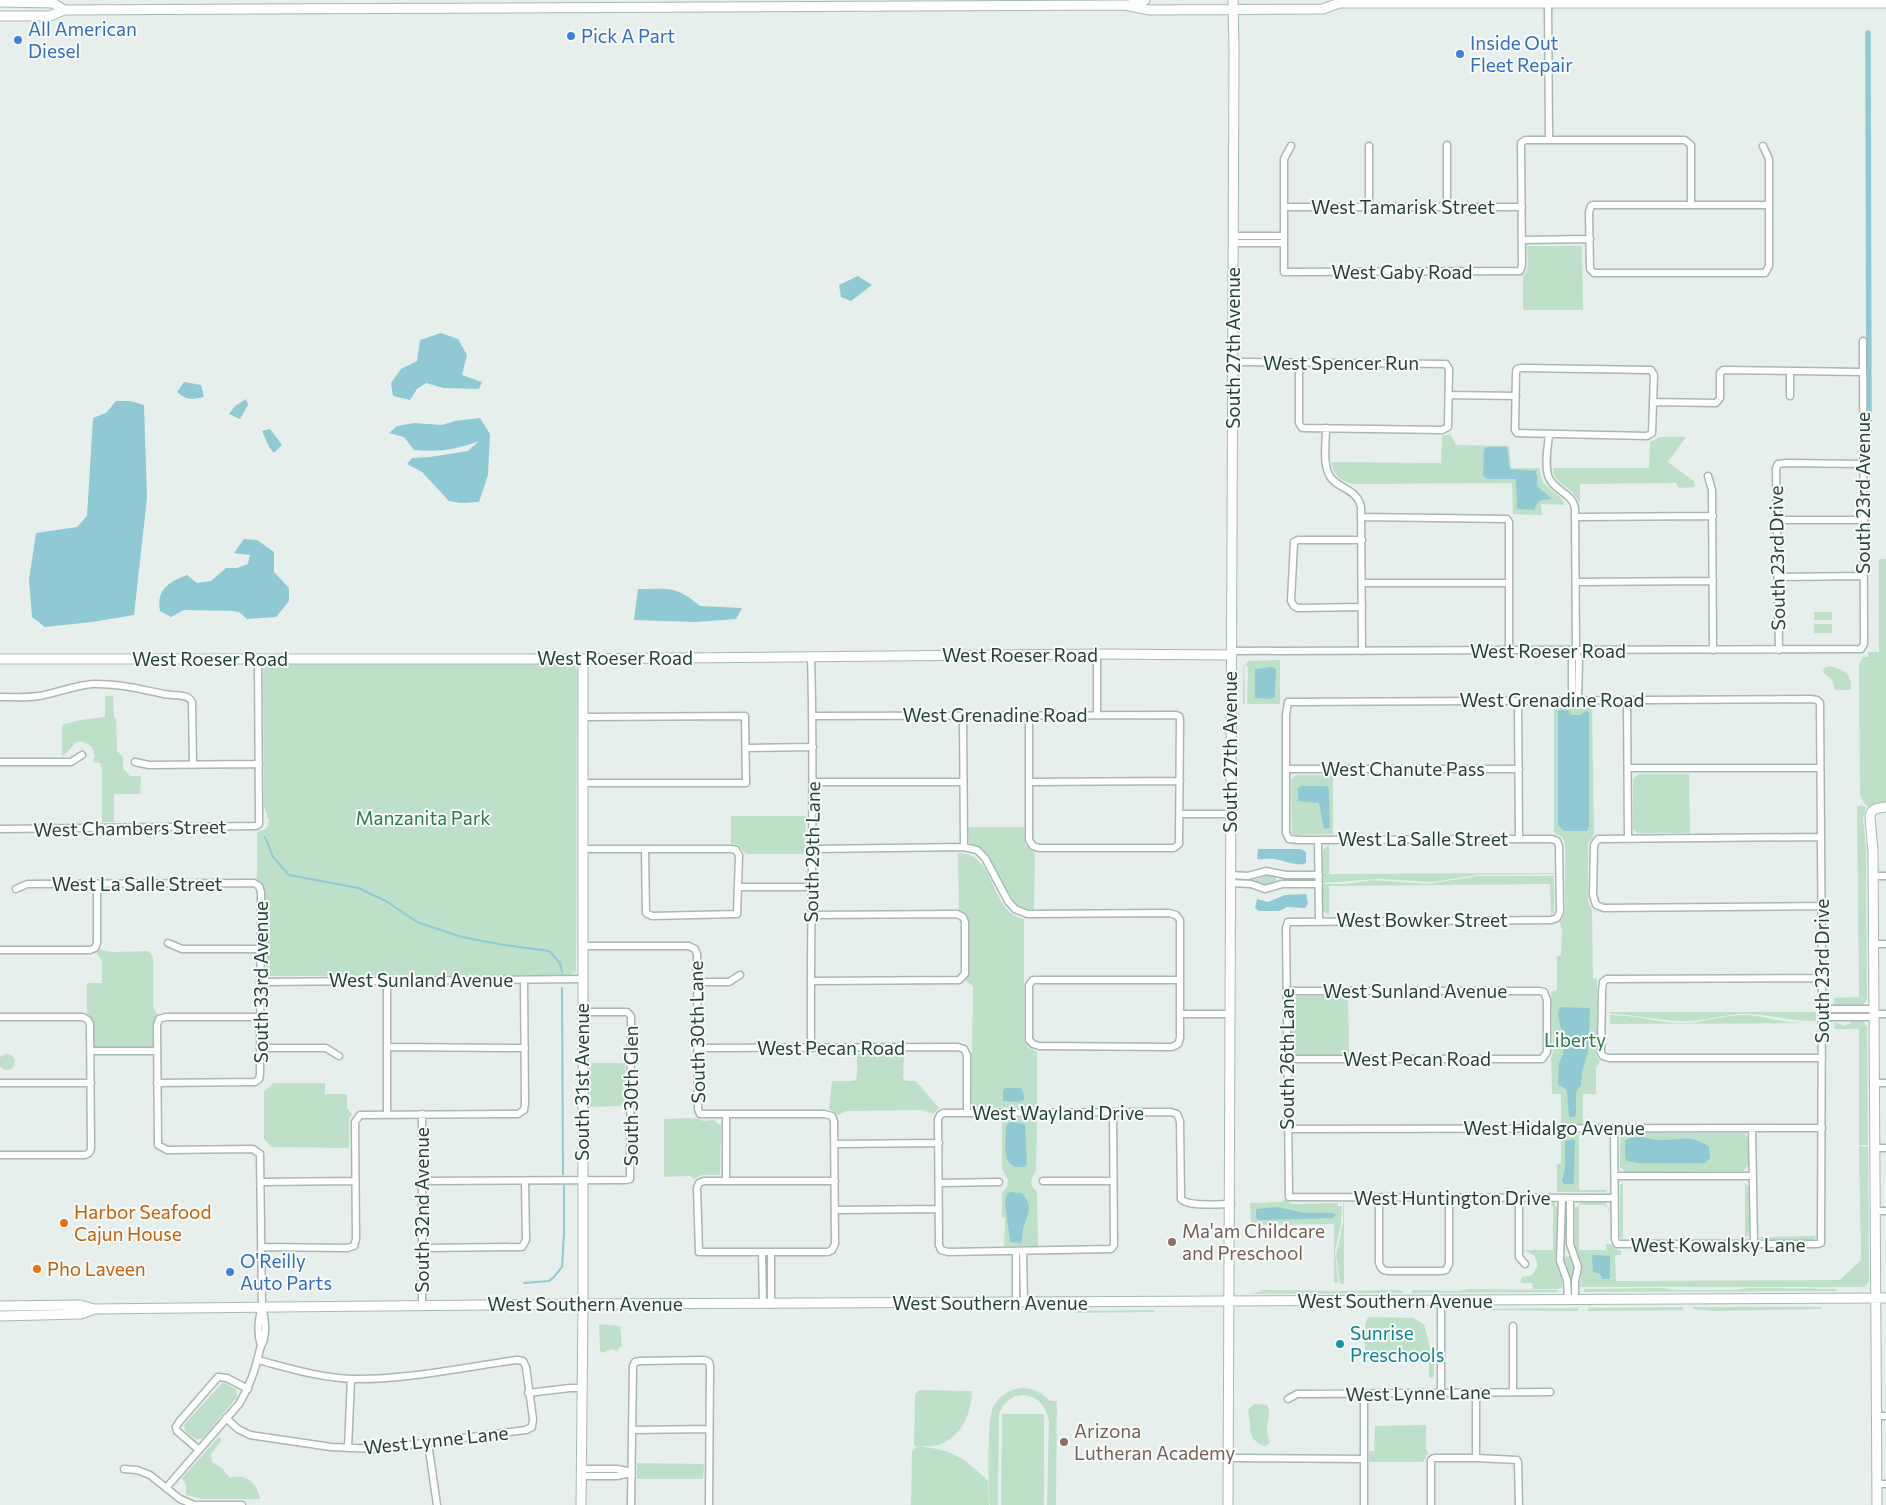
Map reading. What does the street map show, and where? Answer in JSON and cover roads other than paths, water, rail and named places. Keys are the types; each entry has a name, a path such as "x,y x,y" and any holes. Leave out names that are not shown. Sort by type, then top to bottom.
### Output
{"main road":[{"path":"1129,5 1145,0"},
{"path":"0,2 53,3 64,10"},
{"path":"0,16 50,16 64,10 1129,5 1149,10 1232,4 1323,9 1334,2 1548,4 1886,2"},
{"name":"South 27th Avenue","path":"1228,1505 1231,1204 1232,4"},
{"name":"West Roeser Road","path":"0,659 583,659 1231,653"},
{"name":"South 31st Avenue","path":"581,1505 583,1304 583,659"},
{"path":"1877,1505 1881,1484 1881,1416 1876,1298 1873,852 1870,813 1875,809 1886,807"},
{"name":"West Southern Avenue","path":"0,1306 80,1305 94,1309 583,1304 1886,1298"},
{"name":"West Southern Avenue","path":"0,1316 81,1314 94,1309"}],"street":[{"path":"1548,4 1549,140"},
{"path":"1590,239 1522,240 1521,143 1526,140 1685,140 1691,145 1691,205"},
{"path":"1447,145 1448,207"},
{"path":"1233,239 1284,240 1284,159 1291,146"},
{"path":"1369,146 1369,207"},
{"path":"1763,146 1769,159 1769,205 1769,266 1765,273 1594,273 1590,269 1589,212 1591,206 1769,205"},
{"name":"West Tamarisk Street","path":"1284,207 1522,207"},
{"name":"West Gaby Road","path":"1284,240 1284,272 1520,271 1522,266 1522,240"},
{"name":"South 23rd Avenue","path":"1863,342 1863,645"},
{"name":"West Spencer Run","path":"1233,362 1444,364 1448,365 1449,395"},
{"path":"1299,362 1300,426 1302,428 1447,429 1449,395 1516,396"},
{"path":"1518,369 1649,370 1654,375 1651,434 1647,436 1516,432 1516,396 1518,369"},
{"path":"1653,402 1714,404 1720,398 1720,371 1863,372"},
{"path":"1790,372 1790,396"},
{"path":"1326,428 1326,460 1330,476 1360,501 1362,517 1362,651"},
{"path":"1549,434 1548,468 1550,478 1557,487 1572,499 1574,504 1576,651 1579,660 1575,701"},
{"name":"South 23rd Drive","path":"1779,650 1775,475 1777,466 1786,463 1864,464"},
{"path":"1708,476 1712,490 1713,516 1713,650"},
{"path":"1575,517 1713,516"},
{"path":"1362,517 1507,519 1509,522 1510,651"},
{"path":"1776,520 1864,520"},
{"path":"1362,540 1298,540 1294,542 1291,601 1298,608 1362,607"},
{"path":"1778,577 1864,576"},
{"path":"1576,582 1713,581"},
{"path":"1362,583 1509,583"},
{"name":"West Roeser Road","path":"1231,653 1855,650 1863,645"},
{"path":"1097,654 1097,715"},
{"name":"South 29th Lane","path":"811,657 813,849 811,1048"},
{"path":"135,762 149,765 259,764 258,659"},
{"path":"0,697 37,696 81,685 102,684 128,686 191,699 193,765"},
{"path":"1627,700 1628,838"},
{"name":"South 23rd Drive","path":"1817,700 1820,706 1822,906 1821,1243"},
{"name":"West Grenadine Road","path":"1287,769 1286,715 1288,702 1817,700"},
{"path":"1518,701 1519,838"},
{"path":"963,715 964,847"},
{"path":"1029,715 1029,782 1030,840 1033,846 1039,848 1174,848 1179,844 1180,781 1029,782"},
{"name":"West Grenadine Road","path":"812,716 1176,715 1179,716 1180,781"},
{"path":"582,783 746,783 745,716 583,717"},
{"path":"746,748 812,747"},
{"path":"0,762 71,762 82,755"},
{"name":"West Chambers Street","path":"0,830 253,827 259,824 259,764"},
{"path":"1628,768 1820,768"},
{"name":"West Chanute Pass","path":"1287,769 1518,769"},
{"name":"West La Salle Street","path":"1287,769 1286,833 1289,839 1519,838 1557,841 1559,848 1560,903 1560,914 1557,918"},
{"path":"812,782 963,782"},
{"path":"1180,814 1230,814"},
{"path":"1821,837 1598,839 1594,845 1593,895 1596,905 1604,908 1822,906"},
{"path":"1318,840 1319,920"},
{"path":"813,849 964,847 977,850 985,858 1008,901 1015,909 1027,914 1169,913 1176,915 1180,920 1180,980 1180,1038 1178,1044 1172,1047 1039,1046 1033,1044 1030,1040 1029,985 1033,980 1180,980"},
{"path":"582,850 645,849 736,850 739,855 737,914 652,916 646,913 645,849"},
{"path":"1230,879 1266,872 1286,875 1319,875"},
{"path":"1873,876 1886,876"},
{"path":"1230,879 1265,889 1282,884 1319,884"},
{"name":"West La Salle Street","path":"16,889 27,884 254,883 259,886"},
{"path":"0,950 90,950 95,948 97,943 97,884"},
{"name":"South 33rd Avenue","path":"157,1083 255,1082 259,1079 261,892 259,886"},
{"path":"739,887 812,887"},
{"path":"811,915 957,914 963,917 965,922 965,974 959,980 811,981"},
{"name":"West Bowker Street","path":"1288,922 1319,920 1557,918"},
{"name":"South 26th Lane","path":"1288,922 1286,928 1289,1197"},
{"path":"168,943 182,949 261,950"},
{"path":"1873,944 1886,944"},
{"name":"South 30th Lane","path":"583,946 688,946 695,949 697,954 698,1109 700,1114 726,1115 726,1181"},
{"path":"697,982 729,982 740,975"},
{"path":"1822,978 1611,978 1604,980 1602,991 1601,1053 1609,1058 1624,1059 1822,1058"},
{"name":"West Sunland Avenue","path":"260,982 582,979"},
{"path":"387,980 387,1114"},
{"path":"262,1247 354,1246 356,1239 355,1122 357,1117 364,1114 518,1114 524,1110 524,980"},
{"name":"West Sunland Avenue","path":"1287,991 1536,990 1544,992 1547,1000 1546,1056"},
{"path":"1822,1009 1886,1014"},
{"name":"South 30th Glen","path":"582,1012 630,1013 632,1174 626,1180 582,1180"},
{"path":"1822,1017 1873,1013"},
{"path":"1180,1014 1231,1014"},
{"path":"0,1017 84,1017 90,1024 91,1051 91,1149 89,1153 85,1156 0,1155"},
{"path":"166,1488 239,1404 248,1389 258,1360 261,1346 258,1338 258,1318 262,1307 261,1182 259,1152 254,1149 167,1150 160,1148 157,1143 157,1025 159,1019 166,1017 260,1017"},
{"path":"387,1047 525,1048"},
{"name":"West Pecan Road","path":"698,1048 958,1047 964,1049 967,1055 967,1113"},
{"path":"260,1048 326,1048 339,1056"},
{"path":"91,1051 157,1051"},
{"name":"West Pecan Road","path":"1287,1060 1542,1059 1546,1056"},
{"path":"0,1083 91,1083"},
{"path":"1874,1083 1886,1083"},
{"path":"835,1144 939,1143 939,1245 941,1250 948,1252 1019,1252 1111,1249 1114,1246 1113,1112"},
{"name":"West Wayland Drive","path":"939,1143 938,1119 943,1113 1171,1112 1177,1114 1180,1122 1180,1196 1183,1202 1190,1204 1231,1204"},
{"name":"South 32nd Avenue","path":"422,1114 422,1306"},
{"path":"726,1115 824,1114 832,1116 835,1144 835,1181 835,1244 832,1250 828,1252 699,1252 697,1188 699,1183 704,1181 835,1181"},
{"path":"1614,1128 1615,1198"},
{"path":"1752,1128 1754,1244"},
{"name":"West Hidalgo Avenue","path":"1287,1129 1822,1128"},
{"path":"1874,1148 1886,1148"},
{"path":"1614,1176 1754,1176"},
{"path":"422,1181 582,1180"},
{"path":"261,1182 355,1181"},
{"path":"422,1248 519,1248 524,1245 525,1181"},
{"path":"1042,1181 1113,1181"},
{"path":"939,1183 1000,1182"},
{"name":"West Huntington Drive","path":"1289,1197 1615,1198"},
{"path":"1379,1198 1379,1263 1384,1270 1446,1270 1449,1262 1449,1197"},
{"path":"1519,1198 1519,1257 1525,1264"},
{"path":"1562,1198 1560,1262 1567,1280 1571,1300"},
{"path":"1570,1198 1570,1242 1578,1267 1571,1300"},
{"name":"West Kowalsky Lane","path":"1615,1198 1616,1244 1622,1246 1821,1243"},
{"path":"835,1210 939,1209"},
{"path":"1875,1211 1886,1211"},
{"path":"762,1252 767,1304"},
{"path":"767,1304 770,1252"},
{"path":"1019,1252 1020,1302"},
{"path":"1441,1300 1441,1393"},
{"path":"1513,1326 1513,1392"},
{"path":"258,1360 319,1375 351,1379 379,1379 517,1360 523,1361 526,1366 528,1393 582,1388"},
{"path":"632,1505 633,1366 635,1362 705,1360 709,1362 710,1366 709,1505"},
{"path":"199,1450 177,1431 176,1427 216,1379 221,1376 248,1389"},
{"path":"348,1448 351,1379"},
{"path":"1476,1392 1476,1458"},
{"name":"West Lynne Lane","path":"1288,1399 1297,1394 1550,1392"},
{"name":"West Lynne Lane","path":"226,1418 238,1429 250,1435 348,1448 376,1448 526,1430 532,1427 533,1418 528,1393"},
{"path":"1364,1393 1364,1505"},
{"path":"632,1430 709,1429"},
{"path":"428,1443 437,1505"},
{"path":"1228,1458 1364,1459"},
{"path":"1430,1505 1431,1460 1434,1458 1476,1458 1517,1460 1518,1505"},
{"path":"124,1469 137,1470 150,1475 180,1499 194,1505 242,1505"},
{"path":"581,1473 608,1472 617,1469 632,1472"}],"water":[{"path":"858,276 872,285 851,301 841,297 839,285"},
{"path":"441,333 458,339 467,355 462,375 482,382 479,389 444,388 426,383 417,389 410,400 393,396 391,383 401,369 417,361 420,340"},
{"path":"184,382 201,385 204,397 189,399 180,395 177,392"},
{"path":"246,399 248,405 240,419 229,414 235,406"},
{"path":"116,401 130,401 144,405 147,498 134,615 45,627 32,617 29,580 36,533 77,527 87,516 93,418 106,413"},
{"path":"480,418 490,434 488,475 479,502 461,503 449,501 422,472 407,464 412,458 468,451 479,441 447,450 414,450 404,437 389,433 397,426 414,423 442,425 455,421"},
{"path":"270,429 282,445 274,453 269,447 262,431"},
{"path":"1487,447 1507,447 1510,469 1536,471 1537,486 1552,499 1539,501 1534,510 1517,509 1516,479 1487,479 1483,476 1484,450"},
{"path":"244,539 257,540 274,552 274,572 289,588 289,601 276,617 247,619 239,612 233,611 184,610 171,617 160,611 159,603 162,592 165,587 175,580 187,575 197,583 211,581 226,568 237,568 248,564 250,555 234,553"},
{"path":"638,589 678,591 700,606 742,608 736,619 696,622 634,620"},
{"path":"1272,667 1276,671 1275,697 1271,699 1255,698 1255,669"},
{"path":"1558,710 1568,710 1571,715 1589,712 1589,827 1587,831 1564,831 1558,825"},
{"path":"1301,786 1327,786 1329,791 1330,828 1324,829 1319,803 1298,801 1298,788"},
{"path":"1258,849 1301,849 1306,852 1306,863 1298,864 1274,859 1257,859"},
{"path":"1306,894 1308,903 1304,908 1287,907 1279,911 1259,911 1255,908 1257,899 1268,902 1285,895"},
{"path":"1560,1007 1589,1008 1590,1010 1588,1052 1582,1072 1581,1085 1576,1092 1576,1116 1573,1117 1569,1117 1567,1090 1558,1084 1559,1063 1564,1045 1558,1014"},
{"path":"1005,1088 1021,1088 1024,1100 1019,1102 1003,1101 1003,1090"},
{"path":"1008,1123 1025,1124 1027,1164 1024,1167 1016,1167 1011,1164 1006,1155 1006,1128"},
{"path":"1641,1137 1659,1140 1696,1140 1709,1147 1710,1158 1705,1163 1638,1163 1627,1161 1625,1158 1625,1141 1629,1138"},
{"path":"1573,1139 1575,1141 1574,1182 1573,1184 1564,1184 1562,1181 1565,1169 1565,1141"},
{"path":"1010,1192 1022,1193 1029,1208 1021,1243 1010,1242 1005,1202 1007,1194"},
{"path":"1277,1207 1304,1213 1333,1213 1336,1215 1332,1218 1259,1220 1256,1218 1256,1209"},
{"path":"1592,1256 1610,1256 1610,1279 1602,1279 1600,1274 1593,1272"}],"waterway":[{"path":"1868,33 1869,433"},
{"path":"265,837 273,857 289,875 358,888 386,901 417,922 462,937 549,951 560,963 562,972"},
{"path":"562,988 563,1174"},
{"path":"524,1283 549,1281 562,1267 564,1186"}],"place":[{"name":"Pick A Part","path":"571,36"},
{"name":"All American Diesel","path":"18,40"},
{"name":"Inside Out Fleet Repair","path":"1460,54"},
{"name":"Harbor Seafood Cajun House","path":"64,1223"},
{"name":"Ma'am Childcare and Preschool","path":"1172,1242"},
{"name":"Pho Laveen","path":"37,1269"},
{"name":"O'Reilly Auto Parts","path":"230,1272"},
{"name":"Sunrise Preschools","path":"1340,1344"},
{"name":"Arizona Lutheran Academy","path":"1064,1442"}],"park label":[{"name":"Manzanita Park","path":"423,818"},
{"name":"Liberty","path":"1575,1040"}]}
